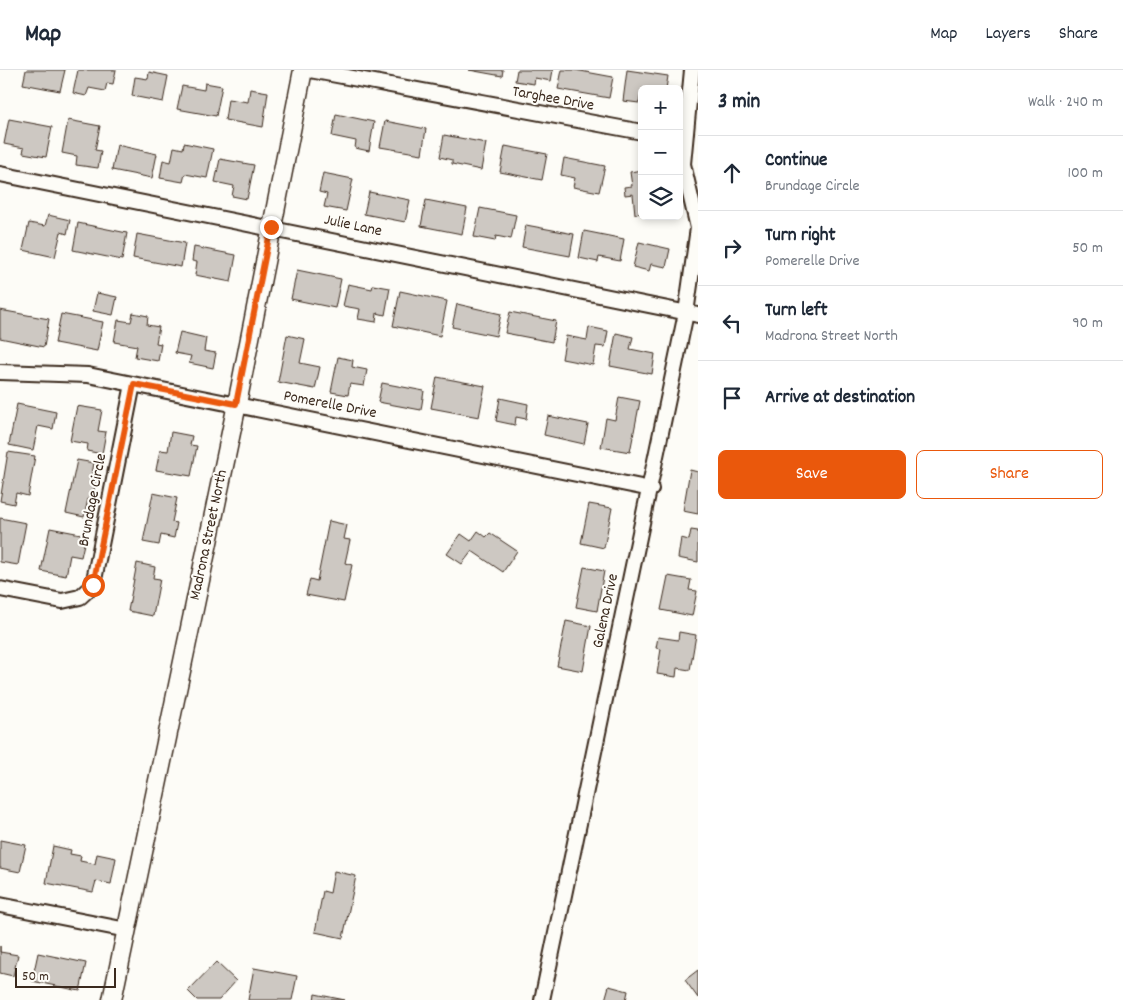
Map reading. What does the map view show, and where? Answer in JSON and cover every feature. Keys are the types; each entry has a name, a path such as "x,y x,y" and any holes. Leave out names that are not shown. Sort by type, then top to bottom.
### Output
{"street":[{"name":"Madrona Street North","path":"112,1000 236,404 303,70"},
{"name":"Targhee Drive","path":"310,70 638,131"},
{"name":"Galena Drive","path":"542,1000 650,489 692,314 698,228 683,164 687,140 692,70"},
{"name":"Julie Lane","path":"0,174 271,227 692,314"},
{"name":"Pomerelle Drive","path":"0,372 88,375 650,489"},
{"name":"Brundage Circle","path":"0,589 62,601 80,597 93,585 134,384"},
{"path":"0,904 127,930"}],"building":[{"path":"26,70 65,70 60,91 23,84"},
{"path":"78,70 116,70 113,84 107,83 105,91 89,88 86,96 73,93"},
{"path":"469,70 503,70 502,76"},
{"path":"517,70 553,70 551,81 535,78 534,84 515,81"},
{"path":"562,70 575,70 613,77 609,98 558,89"},
{"path":"627,70 668,76 667,85 638,85 638,103 623,101"},
{"path":"149,72 168,76 163,102 132,96 135,77 148,79"},
{"path":"205,83 222,86 216,116 177,109 182,86 204,90"},
{"path":"250,89 268,92 263,127 225,120 228,99 248,102"},
{"path":"336,114 374,122 369,151 355,148 356,141 332,136"},
{"path":"9,119 52,127 46,157 23,153 24,148 4,144"},
{"path":"68,120 100,126 95,150 101,151 98,168 76,165 77,156 62,153"},
{"path":"385,121 426,129 422,154 380,147"},
{"path":"444,135 486,143 481,170 452,164 452,160 440,157"},
{"path":"184,143 213,149 207,178 185,174 183,182 160,178 163,160 171,162 174,147 183,149"},
{"path":"117,145 157,154 152,178 112,170"},
{"path":"505,146 547,154 542,180 500,172"},
{"path":"564,158 605,166 599,192 573,187 575,178 561,175"},
{"path":"220,159 254,165 247,199 232,196 234,186 215,182"},
{"path":"638,171 638,214 635,214 633,194 625,195 624,187 632,186 630,172"},
{"path":"323,173 353,179 346,211 324,207 327,194 319,192"},
{"path":"369,192 410,200 405,222 364,214"},
{"path":"426,200 467,208 462,234 421,226"},
{"path":"480,208 516,215 511,239 496,236 495,241 474,237"},
{"path":"48,215 70,220 67,234 61,232 55,257 23,250 29,223 45,226"},
{"path":"78,223 127,233 122,260 73,250"},
{"path":"526,225 574,234 570,256 522,247"},
{"path":"584,231 624,239 620,261 599,257 598,262 579,258"},
{"path":"137,234 185,243 181,267 133,258"},
{"path":"639,242 670,249 666,267 651,264 649,271 633,267"},
{"path":"194,247 236,255 231,282 195,275 197,262 192,261"},
{"path":"297,270 341,279 335,308 291,299"},
{"path":"348,284 372,289 373,285 390,288 385,315 377,313 376,322 358,319 360,309 343,306"},
{"path":"400,291 447,301 440,336 393,326"},
{"path":"97,293 117,297 113,315 93,311"},
{"path":"457,304 501,314 496,336 452,327"},
{"path":"0,310 49,319 44,347 0,338"},
{"path":"510,312 556,321 552,342 505,333"},
{"path":"133,313 148,316 147,325 159,327 156,343 161,344 158,361 135,357 137,346 114,342 118,320 131,322"},
{"path":"61,314 103,322 97,351 55,343"},
{"path":"589,327 608,331 605,347 596,346 593,365 562,359 566,336 587,340"},
{"path":"180,332 206,338 204,351 216,353 213,368 189,363 191,356 175,353"},
{"path":"616,333 633,337 630,349 655,354 652,374 610,366"},
{"path":"287,335 305,339 300,363 320,367 315,389 278,382"},
{"path":"338,357 353,360 352,367 367,370 364,386 350,384 348,395 331,392"},
{"path":"437,377 485,386 479,417 431,408"},
{"path":"382,383 424,391 421,410 378,402"},
{"path":"619,397 640,401 630,452 601,447 606,418 615,420"},
{"path":"500,398 528,404 526,419 516,417 515,425 496,421"},
{"path":"17,404 56,412 53,429 38,426 33,450 9,445"},
{"path":"77,406 102,410 98,431 106,432 102,454 87,451 88,444 70,441"},
{"path":"548,416 588,424 584,444 544,435"},
{"path":"171,432 192,436 190,445 197,446 191,476 156,470 160,450 168,451"},
{"path":"8,452 35,456 28,496 16,493 14,504 0,501"},
{"path":"77,460 94,463 92,474 97,475 92,500 88,499 84,517 66,513"},
{"path":"690,470 698,472 698,514 683,511"},
{"path":"153,493 177,498 172,522 177,523 174,538 161,535 159,545 143,542"},
{"path":"589,504 612,508 604,548 581,543"},
{"path":"0,518 26,523 18,565 0,562"},
{"path":"329,521 347,525 344,539 350,540 345,563 352,565 344,602 306,595 310,579 317,581"},
{"path":"50,528 86,535 81,557 70,555 66,576 41,571"},
{"path":"691,530 698,531 698,562 678,558 681,538 689,540"},
{"path":"478,531 486,537 490,533 517,551 503,572 472,551 462,564 447,554 461,534 471,541"},
{"path":"137,563 155,567 153,578 160,579 153,616 128,611"},
{"path":"584,567 604,571 597,611 576,607"},
{"path":"668,576 691,580 689,590 697,591 692,616 661,610"},
{"path":"566,621 591,626 583,671 557,666"},
{"path":"679,632 696,635 690,670 677,668 676,677 657,674 661,649 656,648 658,637 678,640"},
{"path":"0,840 26,845 20,872 0,868"},
{"path":"53,846 71,850 70,854 81,856 80,861 95,864 97,854 116,858 111,884 96,881 93,892 46,883"},
{"path":"334,871 356,876 343,938 315,932 323,891 330,893"},
{"path":"0,952 18,955 13,976 0,973"},
{"path":"38,953 86,963 80,991 32,981"},
{"path":"216,962 236,981 219,1000 197,1000 188,991"},
{"path":"254,968 297,976 292,1000 248,1000"},
{"path":"698,970 698,998 685,980"},
{"path":"609,986 628,991 626,1000 605,1000"},
{"path":"315,994 345,1000 314,1000"}],"route":[{"path":"93,585 134,384 236,404 271,227"}]}
